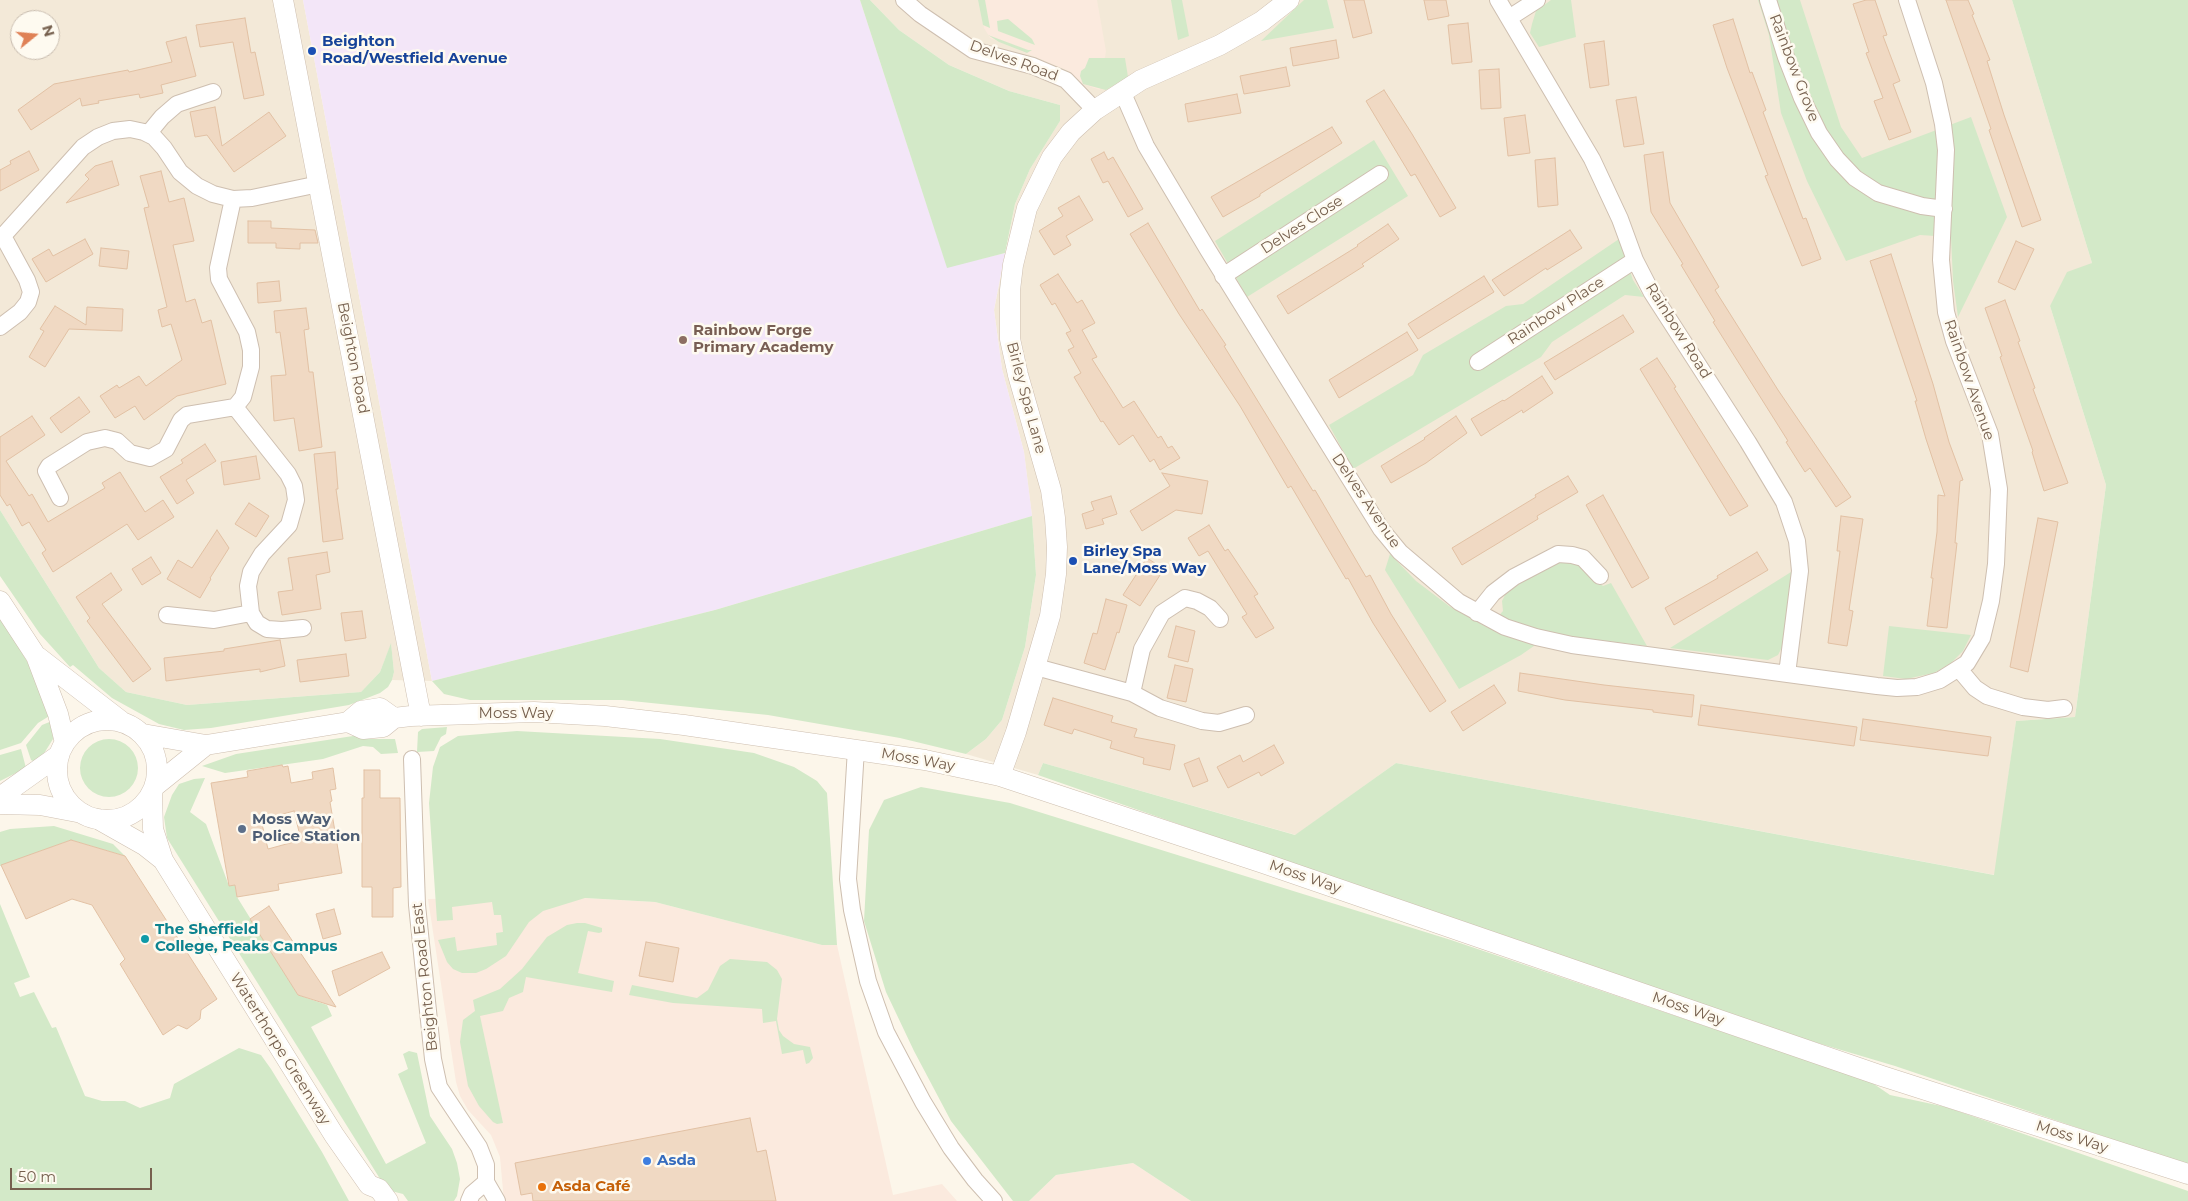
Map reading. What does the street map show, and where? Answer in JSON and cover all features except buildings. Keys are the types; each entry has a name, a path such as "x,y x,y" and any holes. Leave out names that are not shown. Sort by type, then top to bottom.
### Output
{"street":[{"name":"Beighton Road","path":"284,0 421,716"},
{"name":"Delves Road","path":"904,0 920,14 973,50 1033,66 1066,80 1095,110"},
{"name":"Birley Spa Lane","path":"1000,776 1036,667 1050,616 1056,574 1056,518 1051,490 1018,375 1010,338 1010,290 1019,235 1027,208 1036,186 1052,157 1071,132 1095,110 1122,91 1157,72 1220,45 1262,21 1289,0"},
{"name":"Rainbow Road","path":"1498,0 1592,159 1620,219 1635,260 1652,293 1784,502 1792,523 1798,549 1800,571 1787,674"},
{"path":"1510,18 1537,0"},
{"name":"Rainbow Grove","path":"1768,0 1786,57 1802,98 1819,133 1837,159 1855,178 1878,193 1922,206 1944,209"},
{"name":"Rainbow Avenue","path":"1787,674 1897,688 1917,687 1940,680 1967,663 1982,638 1991,601 1999,520 1999,489 1990,434 1954,341 1946,312 1941,260 1946,150 1943,124 1934,83 1906,0"},
{"name":"Delves Avenue","path":"1122,91 1146,146 1223,276 1381,529 1408,560 1439,586 1477,613 1505,627 1536,638 1572,645 1787,674"},
{"path":"148,134 176,104 213,92"},
{"path":"0,327 20,312 28,302 30,292 28,280 2,235 83,146 98,137 113,131 130,129 148,134 154,137 164,148 180,172 198,186 213,194 233,198 252,198 319,184"},
{"name":"Delves Close","path":"1223,276 1380,174"},
{"path":"60,498 46,472 49,466 88,442 104,438 116,441 130,453 150,458 166,449 181,420 187,415 235,407 242,398 251,367 251,350 246,332 219,279 218,268 233,198"},
{"name":"Rainbow Place","path":"1478,362 1635,260"},
{"path":"235,407 288,474 294,486 296,500 289,525 262,554 251,572 248,586 251,613 258,624 267,629 303,628"},
{"path":"1477,613 1493,593 1514,577 1558,554 1572,554 1583,558 1600,576"},
{"path":"1132,693 1142,649 1162,613 1185,598 1197,601 1210,608 1220,619"},
{"path":"0,601 36,656 58,714 62,749 57,768 58,782 63,794 71,805 90,816"},
{"path":"167,615 214,620 251,613"},
{"path":"36,656 121,721"},
{"path":"1036,667 1132,693 1160,708 1202,722 1219,723 1246,715"},
{"path":"1959,669 1974,688 1987,696 2023,707 2048,710 2064,708"},
{"name":"Moss Way","path":"143,734 206,745 348,722 363,729 383,728 394,718 534,712 605,716 856,749 925,760 1000,776 1264,863 1882,1076 2188,1174"},
{"path":"0,796 62,749 73,733 84,725 96,720 121,721 133,726 150,743 156,758 158,775 153,790 140,808 132,814 121,818 90,816 40,805 0,804"},
{"name":"Moss Way","path":"153,790 206,745"},
{"path":"856,749 848,879 852,910 868,981 886,1032 923,1102 951,1148 975,1180 994,1201"},
{"name":"Beighton Road East","path":"412,759 417,904 433,1059 439,1087 482,1154 486,1165 486,1182 497,1201"},
{"name":"Waterthorpe Greenway","path":"153,790 153,829 163,860 370,1193 379,1189 388,1201"},
{"name":"Waterthorpe Greenway","path":"90,816 144,845 163,860"},
{"path":"469,1201 472,1194 486,1182"}],"shaded area":[{"path":"0,0 303,0 432,681 392,680 394,672 391,644 380,672 361,692 187,705 126,692 99,668 0,510"},
{"name":"Rainbow Forge Primary Academy","path":"303,0 860,0 947,267 1005,253 994,310 1002,369 1024,452 1032,516 715,610 432,681"},
{"path":"870,0 2012,0 2092,263 2050,306 2106,485 2075,717 2016,721 1995,875 1396,763 1296,835 1043,763 1038,775 966,754 986,739 1002,720 1025,647 1036,575 1032,516 1024,452 1002,369 994,310 1015,204 1030,169 1060,121 1060,105 1009,91 949,65 899,30"},
{"path":"978,0 1097,0 1106,51 1100,90 1083,84 1069,71 990,38 984,28"},
{"path":"566,897 655,902 822,945 837,945 893,1195 942,1184 957,1201 504,1201 500,1157 491,1135 468,1110 460,1096 456,1082 428,899"},
{"path":"1133,1163 1191,1201 1029,1201 1056,1175"}],"green space":[{"path":"860,0 870,0 899,30 949,65 1009,91 1060,105 1060,121 1030,169 1015,204 1005,253 947,268"},
{"path":"978,0 985,0 990,28 983,25"},
{"path":"1171,0 1182,0 1189,36 1178,40"},
{"path":"1304,0 1327,0 1334,28 1261,41"},
{"path":"1551,0 1571,0 1576,37 1539,47 1530,33 1532,24 1536,11"},
{"path":"1758,0 1800,0 1841,127 1862,158 1971,117 2007,217 1958,317 1953,281 1951,237 1920,235 1846,261 1807,181 1781,113 1769,35"},
{"path":"2012,0 2188,0 2188,1165 1895,1066 1737,1019 1038,775 1043,763 1295,835 1396,763 1994,875 2016,721 2075,717 2106,485 2050,306 2067,272 2092,263"},
{"path":"1008,19 1032,39 1035,45 998,31 997,21"},
{"path":"988,35 1032,50 1027,53 999,42"},
{"path":"1089,58 1125,58 1128,77 1106,90 1083,84 1080,76 1081,71 1085,68"},
{"path":"1374,140 1408,196 1247,297 1215,241"},
{"path":"1619,239 1633,280 1644,297 1625,295 1552,342 1541,357 1353,469 1329,425 1413,375 1423,355 1506,306 1523,304"},
{"path":"0,510 99,668 126,692 187,705 361,692 380,672 391,643 394,672 392,680 388,687 380,693 349,705 211,728 184,730 159,724 112,698 73,665 70,667 40,634 0,576"},
{"path":"1032,516 1036,575 1025,647 1002,720 986,739 966,754 900,738 768,715 622,700 470,700 444,694 432,681 715,610"},
{"path":"1390,554 1416,581 1449,606 1488,628 1503,611 1502,601 1506,593 1533,575 1555,564 1569,560 1582,566 1603,586 1611,583 1647,646 1551,634 1521,655 1459,689 1385,570"},
{"path":"1791,572 1791,592 1783,645 1778,655 1768,660 1670,648"},
{"path":"0,617 33,671 51,715 38,723 21,743 0,750"},
{"path":"1889,626 1971,635 1963,651 1951,663 1934,673 1906,679 1883,676"},
{"path":"52,721 53,739 43,755 35,762 31,760 26,745 42,725"},
{"path":"447,727 446,734 441,737 434,751 417,752 418,732 422,729"},
{"path":"517,731 660,739 754,753 794,767 817,781 827,793 837,945 822,945 655,902 585,898 543,911 529,922 506,956 486,969 476,973 462,973 453,969 447,962 438,940 455,937 457,951 497,945 496,933 503,932 501,915 494,915 492,902 452,907 453,920 437,921 429,803 433,767 440,747 458,736"},
{"path":"366,734 367,739 395,739 398,753 381,754 373,747 363,746 323,759 225,773 202,766 236,754"},
{"path":"109,739 125,744 133,752 138,768 133,784 125,792 109,797 93,792 85,784 80,768 85,752 93,744"},
{"path":"21,749 26,768 0,781 0,755"},
{"path":"205,778 190,812 206,824 229,886 235,885 237,897 298,995 327,1005 332,1016 311,1027 386,1164 426,1143 398,1074 408,1069 403,1054 409,1051 417,1053 430,1116 452,1149 457,1163 460,1179 457,1196 454,1201 408,1201 403,1194 387,1190 167,838 164,817 172,795 179,784"},
{"path":"921,787 1010,803 1451,940 1871,1082 1890,1095 1946,1107 2188,1191 2188,1201 1191,1201 1133,1163 1056,1175 1029,1201 1013,1201 951,1121 914,1051 886,992 864,921 869,830 884,800"},
{"path":"54,826 113,844 125,856 71,840 0,866 0,832 10,829"},
{"path":"0,904 30,977 14,983 20,997 34,992 52,1028 56,1027 85,1096 102,1101 125,1101 140,1108 170,1098 174,1084 239,1048 261,1055 322,1152 349,1201 0,1201"},
{"path":"585,923 602,928 602,932 599,933 588,931 578,973 614,981 612,992 526,977 523,992 509,998 503,1011 480,1016 503,1123 497,1124 479,1106 468,1086 460,1042 463,1020 475,1011 473,1000 500,989 522,969 547,937 567,925"},
{"path":"730,959 767,962 777,970 782,979 777,1019 779,1030 783,1036 794,1044 810,1047 813,1058 809,1063 806,1064 803,1050 782,1054 776,1021 763,1023 762,1009 673,1003 629,995 632,985 697,998 708,990 720,966"}],"place":[{"name":"Beighton Road/Westfield Avenue","path":"312,51"},
{"name":"Rainbow Forge Primary Academy","path":"683,340"},
{"name":"Birley Spa Lane/Moss Way","path":"1073,561"},
{"name":"Moss Way Police Station","path":"242,829"},
{"name":"The Sheffield College, Peaks Campus","path":"145,939"},
{"name":"Asda","path":"647,1161"},
{"name":"Asda Café","path":"542,1187"}]}
